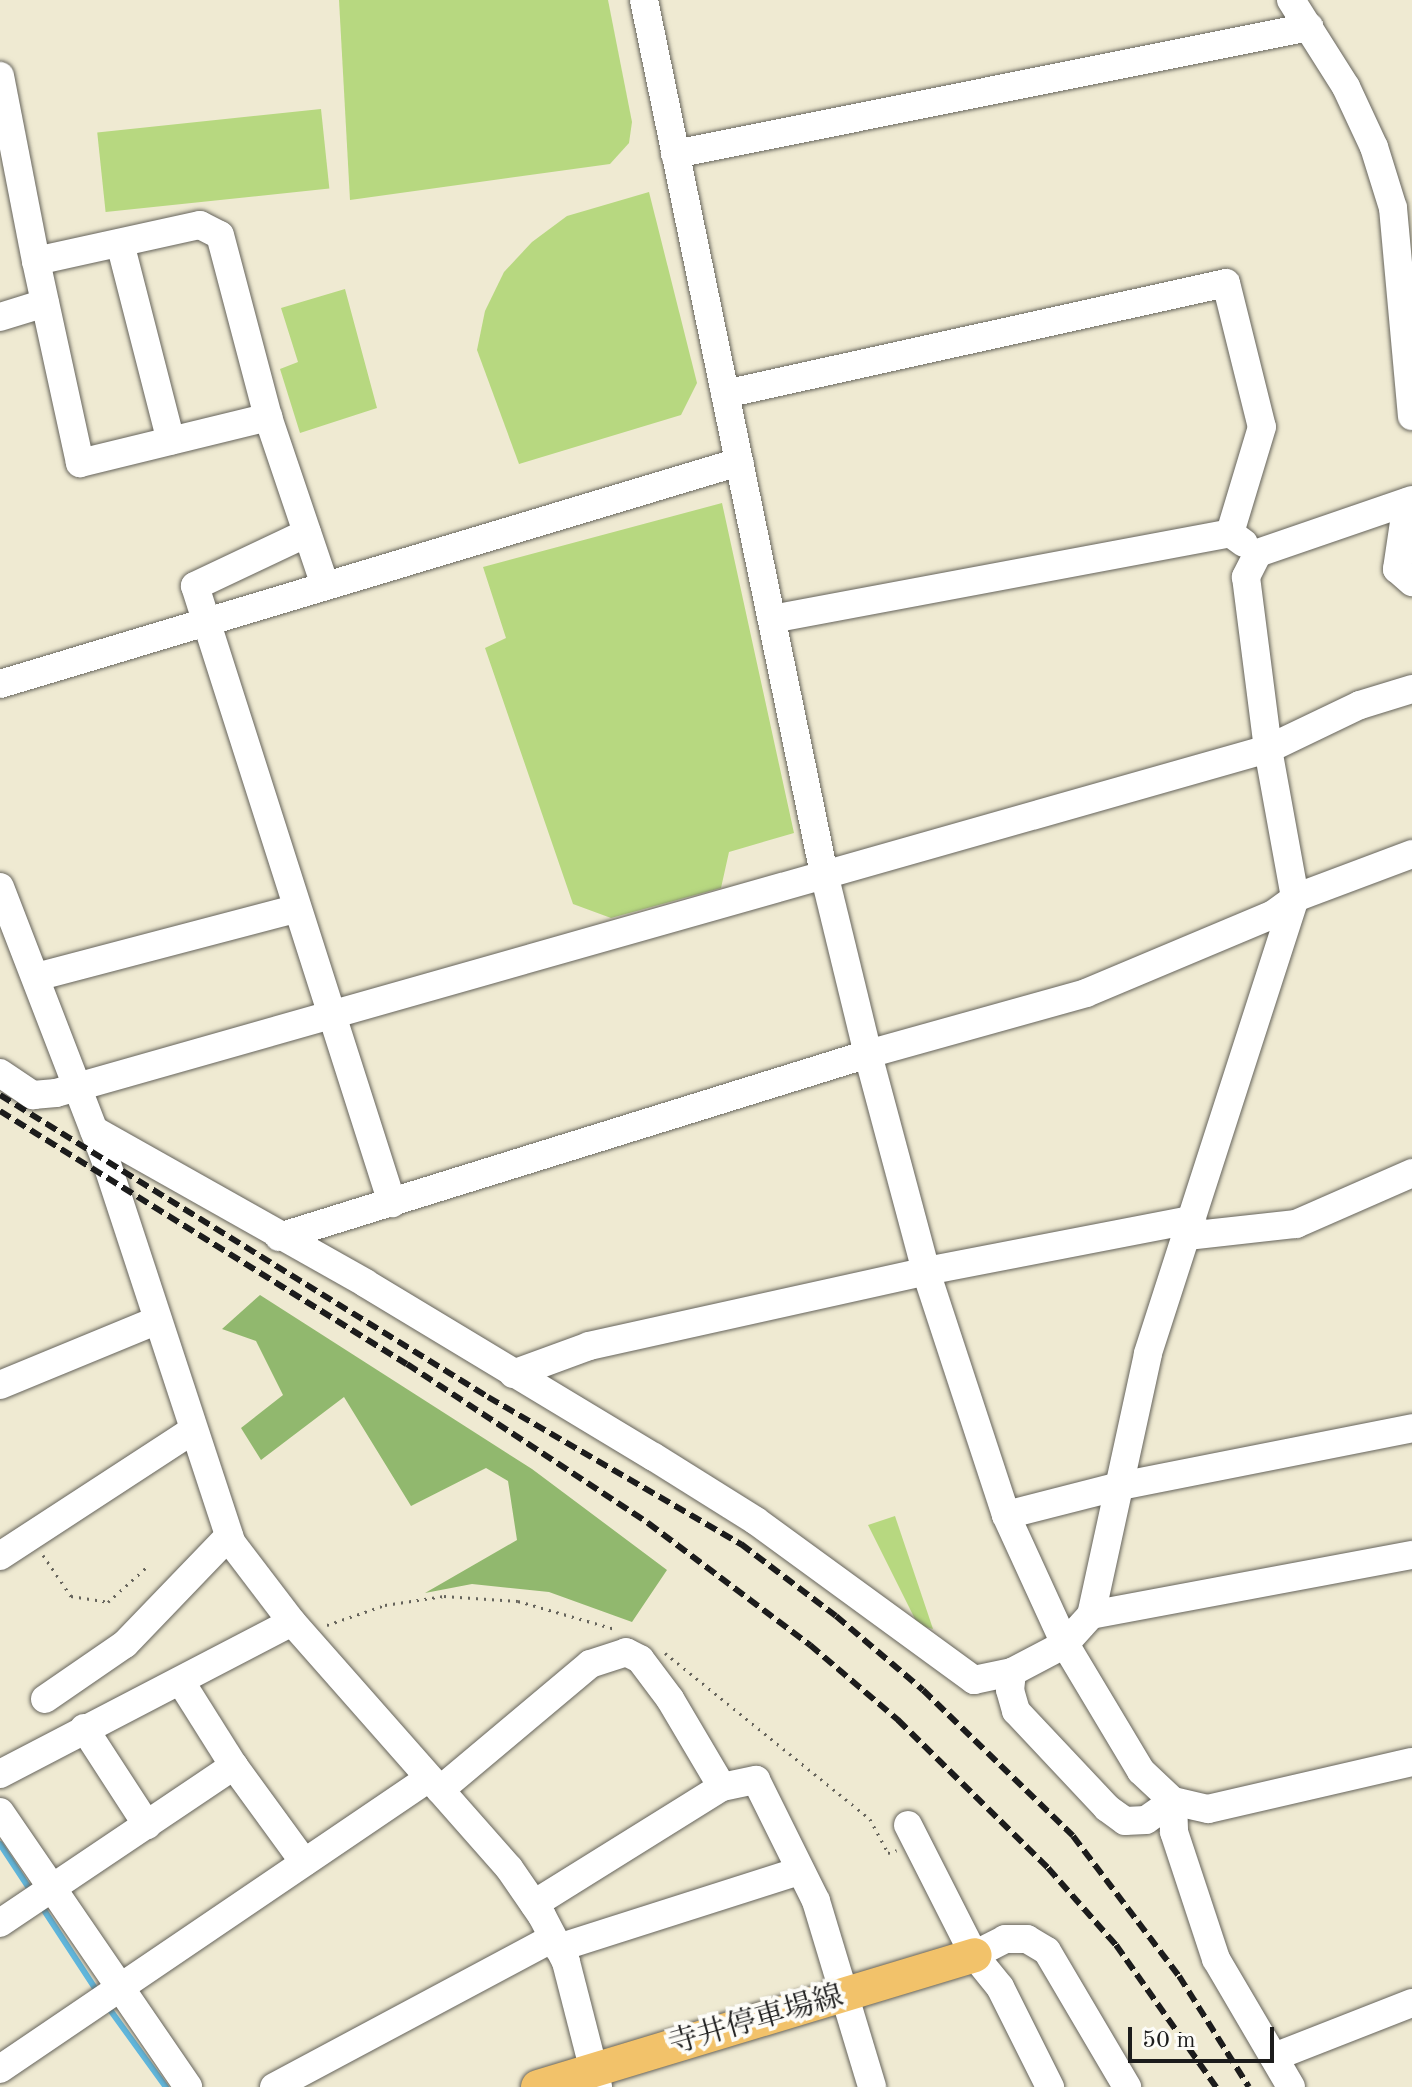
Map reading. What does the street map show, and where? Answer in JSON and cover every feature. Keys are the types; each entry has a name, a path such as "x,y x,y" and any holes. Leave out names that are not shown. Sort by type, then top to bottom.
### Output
{"main road":[{"name":"寺井停車場線","path":"538,2087 596,2078 974,1955"}],"street":[{"path":"644,0 824,874 926,1271 1006,1515 1065,1644 1141,1771 1173,1801 1208,1809 1412,1762"},
{"path":"1291,0 1346,87 1374,147 1393,208 1408,313 1412,416"},
{"path":"675,154 1309,27"},
{"path":"0,76 6,134 80,463 268,417"},
{"path":"36,261 200,225 220,235 268,417 325,585"},
{"path":"120,243 171,441"},
{"path":"725,394 1226,283 1262,427 1230,533"},
{"path":"0,317 45,303"},
{"path":"0,684 739,462"},
{"path":"94,1130 513,1374 756,1521 974,1680 1012,1672 1065,1644 1091,1615 1148,1354 1295,898 1268,749 1246,577 1258,553 1410,501 1397,569 1412,582"},
{"path":"307,533 195,586 392,1203"},
{"path":"772,619 1230,533 1258,553"},
{"path":"0,1073 33,1095 79,1086 1268,749 1360,705 1412,689"},
{"path":"279,1237 868,1054 1086,993 1272,915 1295,898 1412,854"},
{"path":"0,887 79,1086 155,1321 239,1558 435,1784 534,1904 556,1943 596,2078"},
{"path":"36,977 296,909"},
{"path":"513,1374 589,1346 926,1271 1190,1228 1296,1224 1412,1173"},
{"path":"1,1382 155,1321"},
{"path":"1006,1515 1120,1486 1412,1428"},
{"path":"0,1556 193,1430"},
{"path":"45,1699 125,1644 229,1536"},
{"path":"1091,1615 1412,1555"},
{"path":"0,1774 84,1728 298,1627"},
{"path":"0,2069 304,1862 435,1784 590,1664 626,1652 640,1659 670,1699 722,1787"},
{"path":"1012,1672 1010,1690 1016,1711 1107,1808 1125,1821 1146,1820 1173,1801"},
{"path":"181,1682 234,1766 304,1862"},
{"path":"84,1728 147,1825"},
{"path":"0,1923 234,1766"},
{"path":"534,1904 722,1787 756,1780 816,1901 848,1995 872,2087"},
{"path":"1173,1801 1174,1832 1216,1959 1291,2087"},
{"path":"0,1812 188,2087"},
{"path":"908,1835 974,1955 1000,1987 1050,2087"},
{"path":"274,2087 556,1943 800,1871"},
{"path":"974,1955 1005,1939 1027,1939 1047,1951 1127,2087"},
{"path":"1274,2057 1412,2003"}],"path":[{"path":"30,1536 71,1596 108,1602 149,1565"},
{"path":"298,1627 385,1605 444,1596 518,1601 625,1633"},
{"path":"661,1651 692,1670 870,1819 888,1853 908,1835"}],"green space":[{"path":"339,0 608,0 632,122 629,143 610,164 350,200"},
{"path":"321,109 329,189 106,212 97,133"},
{"path":"649,192 697,383 681,415 519,464 477,350 485,311 504,272 532,242 567,216"},
{"path":"345,289 377,408 300,433 280,369 298,362 281,308"},
{"path":"722,503 794,833 729,852 721,888 611,918 573,904 485,648 506,638 483,567"},
{"path":"260,1295 532,1469 667,1570 632,1622 549,1592 472,1584 425,1593 517,1540 508,1481 486,1468 411,1506 344,1397 261,1460 241,1428 283,1395 256,1341 222,1329"},
{"path":"895,1516 933,1629 918,1625 868,1525"}],"waterway":[{"path":"0,1844 31,1891"},
{"path":"40,1904 97,1991"},
{"path":"108,2007 166,2087"}],"railway":[{"path":"0,1095 488,1397 741,1544 836,1616 923,1690 1073,1836 1179,1976 1249,2087"},
{"path":"0,1111 407,1364 648,1523 810,1645 898,1720 1048,1868 1116,1945 1216,2087"}]}
